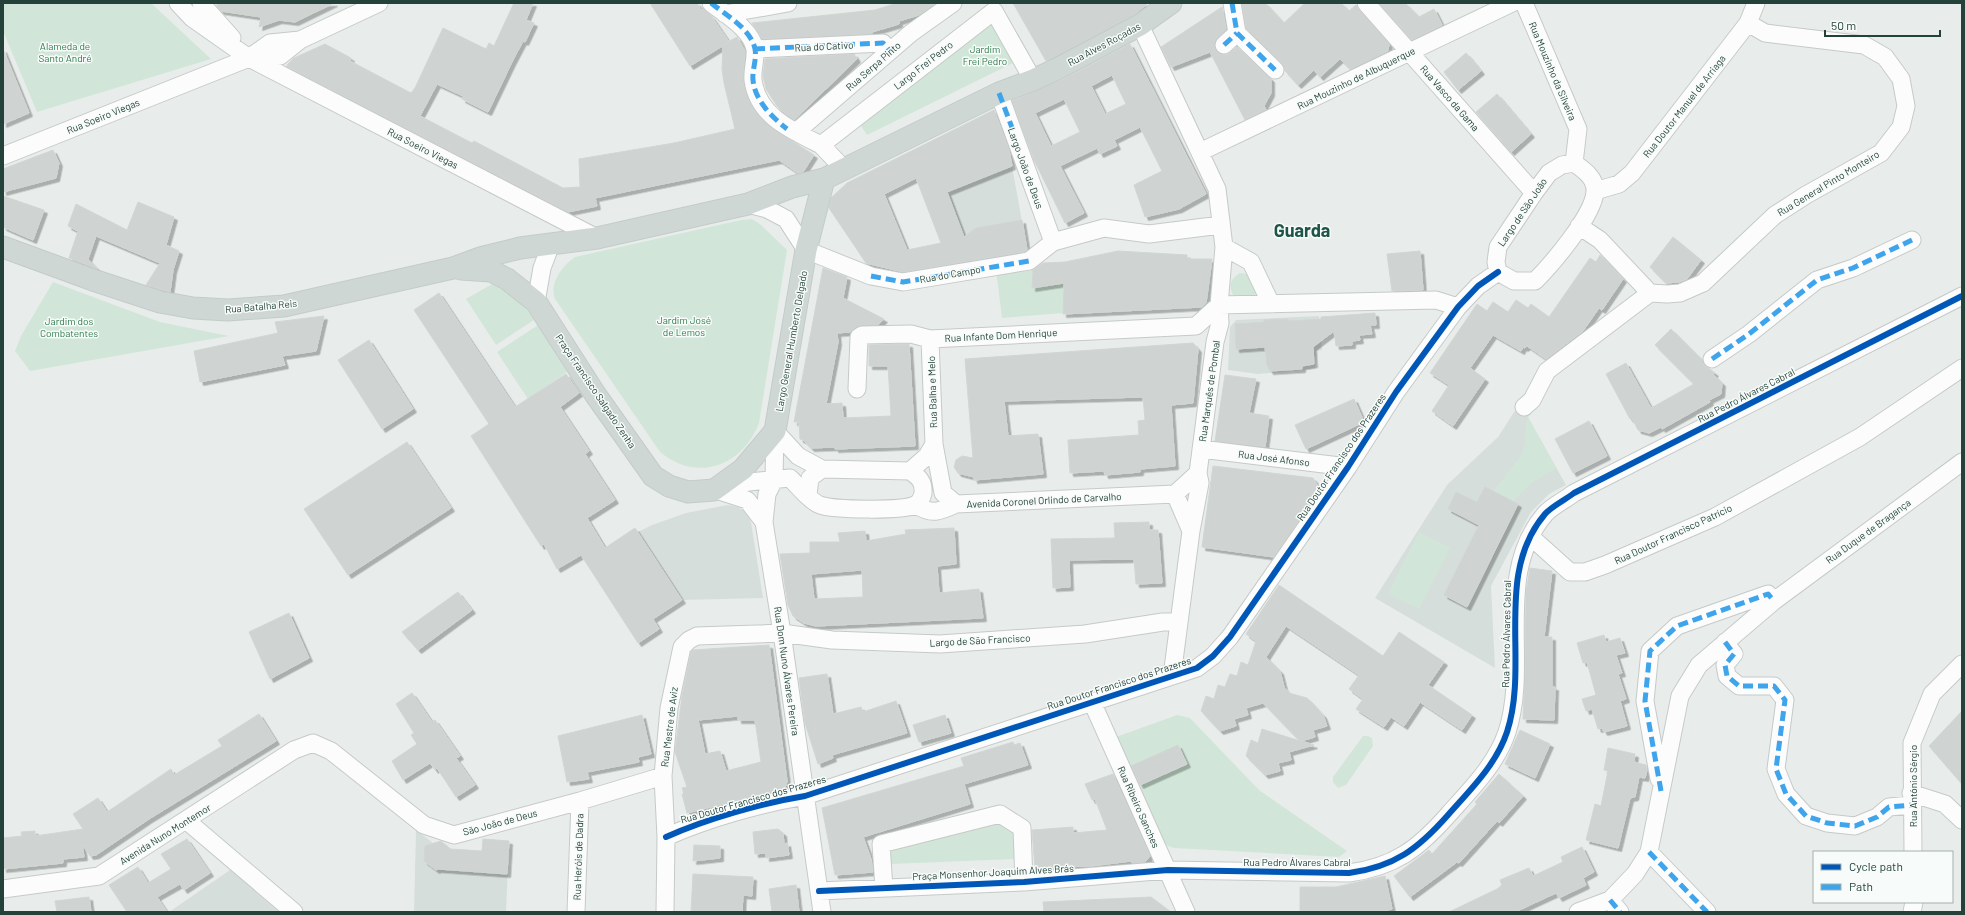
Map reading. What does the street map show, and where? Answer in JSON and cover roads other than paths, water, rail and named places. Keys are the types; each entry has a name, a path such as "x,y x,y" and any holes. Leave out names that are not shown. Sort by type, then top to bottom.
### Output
{"main road":[{"name":"Rua Alves Roçadas","path":"1034,80 1140,25 1171,3"},
{"path":"597,238 748,204 792,187 824,179 999,93 1034,80"},
{"name":"Largo General Humberto Delgado","path":"775,431 806,250 824,179"},
{"name":"Rua Batalha Reis","path":"3,247 93,280 160,302 193,308 228,310 284,306 453,268 486,256 520,248 597,238"},
{"name":"Rua Batalha Reis","path":"453,268 491,271 507,279 536,302"},
{"name":"Praça Francisco Salgado Zenha","path":"536,302 595,394 653,476 669,486 688,492 714,490"},
{"path":"714,490 743,469 775,431"}],"street":[{"path":"178,3 192,18 249,58"},
{"path":"201,3 249,58"},
{"name":"Rua Soeiro Viegas","path":"3,156 249,58 280,56 300,40 379,3"},
{"path":"711,3 746,32 755,49 753,80 763,105 773,118 787,129 822,145 844,169"},
{"path":"724,14 788,3"},
{"path":"1232,3 1237,33 1275,70"},
{"name":"Rua Vasco da Gama","path":"1366,3 1534,193"},
{"name":"Rua Mouzinho de Albuquerque","path":"1200,152 1512,3"},
{"name":"Rua Mouzinho da Silveira","path":"1524,3 1578,129 1574,163"},
{"name":"Rua Doutor Manuel de Arriaga","path":"1595,191 1619,184 1632,173 1748,22 1756,3"},
{"name":"Rua Serpa Pinto","path":"796,132 911,33 948,4"},
{"name":"Largo Frei Pedro","path":"822,145 999,7 1034,80"},
{"name":"Rua General Pinto Monteiro","path":"1650,293 1680,293 1703,283 1775,215 1806,195 1881,153 1901,127 1906,106 1901,79 1885,57 1864,45 1765,33 1748,22"},
{"name":"Rua Marquês de Pombal","path":"1140,25 1217,189 1224,248 1219,305 1220,323 1215,342 1198,473 1200,483 1191,531 1172,676"},
{"path":"1224,45 1237,33"},
{"name":"Rua do Cativo","path":"755,49 883,43 890,51"},
{"name":"Rua Soeiro Viegas","path":"249,58 597,238"},
{"name":"Largo João de Deus","path":"999,93 1053,242"},
{"path":"1215,342 1196,326 1219,305 1436,300 1458,307 1478,286 1498,272 1514,281 1534,281 1561,250 1591,208 1595,191 1589,174 1574,163"},
{"name":"Largo de São João","path":"1498,272 1496,262 1498,247 1534,193 1549,173 1562,165 1574,163"},
{"path":"748,204 767,209 786,219 806,250"},
{"path":"1053,242 1104,228 1149,234 1221,225"},
{"path":"1524,407 1532,400 1547,371 1650,293 1600,240 1579,226"},
{"path":"1712,359 1749,334 1818,280 1853,268 1912,240"},
{"name":"Rua do Campo","path":"806,250 871,276 903,282 1029,260 1053,242"},
{"path":"536,302 542,268 551,244"},
{"path":"1224,248 1251,262 1271,304"},
{"name":"Rua Pedro Álvares Cabral","path":"1168,870 1349,873 1371,870 1401,858 1432,833 1489,769 1507,732 1515,697 1515,602 1518,571 1531,537 1545,514 1574,493 1962,296"},
{"name":"Rua Doutor Francisco dos Prazeres","path":"666,837 687,827 783,800 805,796 1197,668 1213,656 1230,636 1348,467 1396,392 1458,307"},
{"name":"Rua Infante Dom Henrique","path":"857,389 859,337 862,335 911,334 930,339 1196,326"},
{"name":"Rua Balha e Melo","path":"930,339 934,444 943,493 956,504"},
{"name":"Rua Doutor Francisco Patrício","path":"1531,537 1570,572 1585,572 1715,517 1860,437 1962,368"},
{"path":"775,431 798,456 822,469 910,471 919,477 924,486 922,497 916,505 904,508 841,508 819,505 808,496 810,478 822,469"},
{"name":"Rua Dom Nuno Álvares Pereira","path":"775,431 774,480 767,494 764,522 782,633 822,912"},
{"path":"910,471 927,456 934,444"},
{"name":"Rua José Afonso","path":"1201,449 1348,467"},
{"name":"Rua Duque de Bragança","path":"1578,912 1615,906 1649,852 1680,696 1699,665 1774,601 1962,462"},
{"path":"1191,531 1176,494 1198,473"},
{"name":"Praça Francisco Salgado Zenha","path":"714,490 790,478 808,496"},
{"name":"Praça Francisco Salgado Zenha","path":"714,490 747,500 764,522"},
{"name":"Avenida Coronel Orlindo de Carvalho","path":"916,505 927,511 942,510 956,504 1176,494"},
{"name":"Rua Duque de Bragança","path":"1661,791 1646,700 1650,651 1677,626 1768,594 1774,601"},
{"name":"Largo de São Francisco","path":"782,633 832,640 940,644 1085,634 1162,622 1178,622"},
{"name":"Rua Mestre de Aviz","path":"665,912 666,837 663,776 669,708 682,647 689,640 697,636 782,633"},
{"path":"1725,642 1734,654 1725,665 1727,676 1739,686 1774,686 1785,700 1776,769 1786,794 1806,816 1827,823 1855,826 1877,817 1889,807 1912,799 1945,804 1962,820"},
{"name":"Rua António Sérgio","path":"1913,851 1912,743 1932,694 1962,664"},
{"name":"Rua Ribeiro Sanches","path":"1092,702 1186,912"},
{"name":"São João de Deus","path":"313,743 331,751 424,825 454,835 580,801 663,776"},
{"name":"Avenida Nuno Montemor","path":"3,889 99,876 294,750 313,743"},
{"name":"Rua Heróis de Dadra","path":"576,912 580,801"},
{"name":"Praça Monsenhor Joaquim Alves Brás","path":"884,888 881,844 1000,814 1022,828 1024,882"},
{"path":"187,820 294,912"},
{"path":"1649,852 1707,912"},
{"name":"Praça Monsenhor Joaquim Alves Brás","path":"819,891 1024,882 1168,870"}],"district":[{"name":"Guarda","path":"1302,231"}],"park label":[{"name":"Alameda de Santo André","path":"65,52"},
{"name":"Jardim Frei Pedro","path":"985,54"},
{"name":"Jardim dos Combatentes","path":"69,326"},
{"name":"Jardim José de Lemos","path":"684,326"}]}
